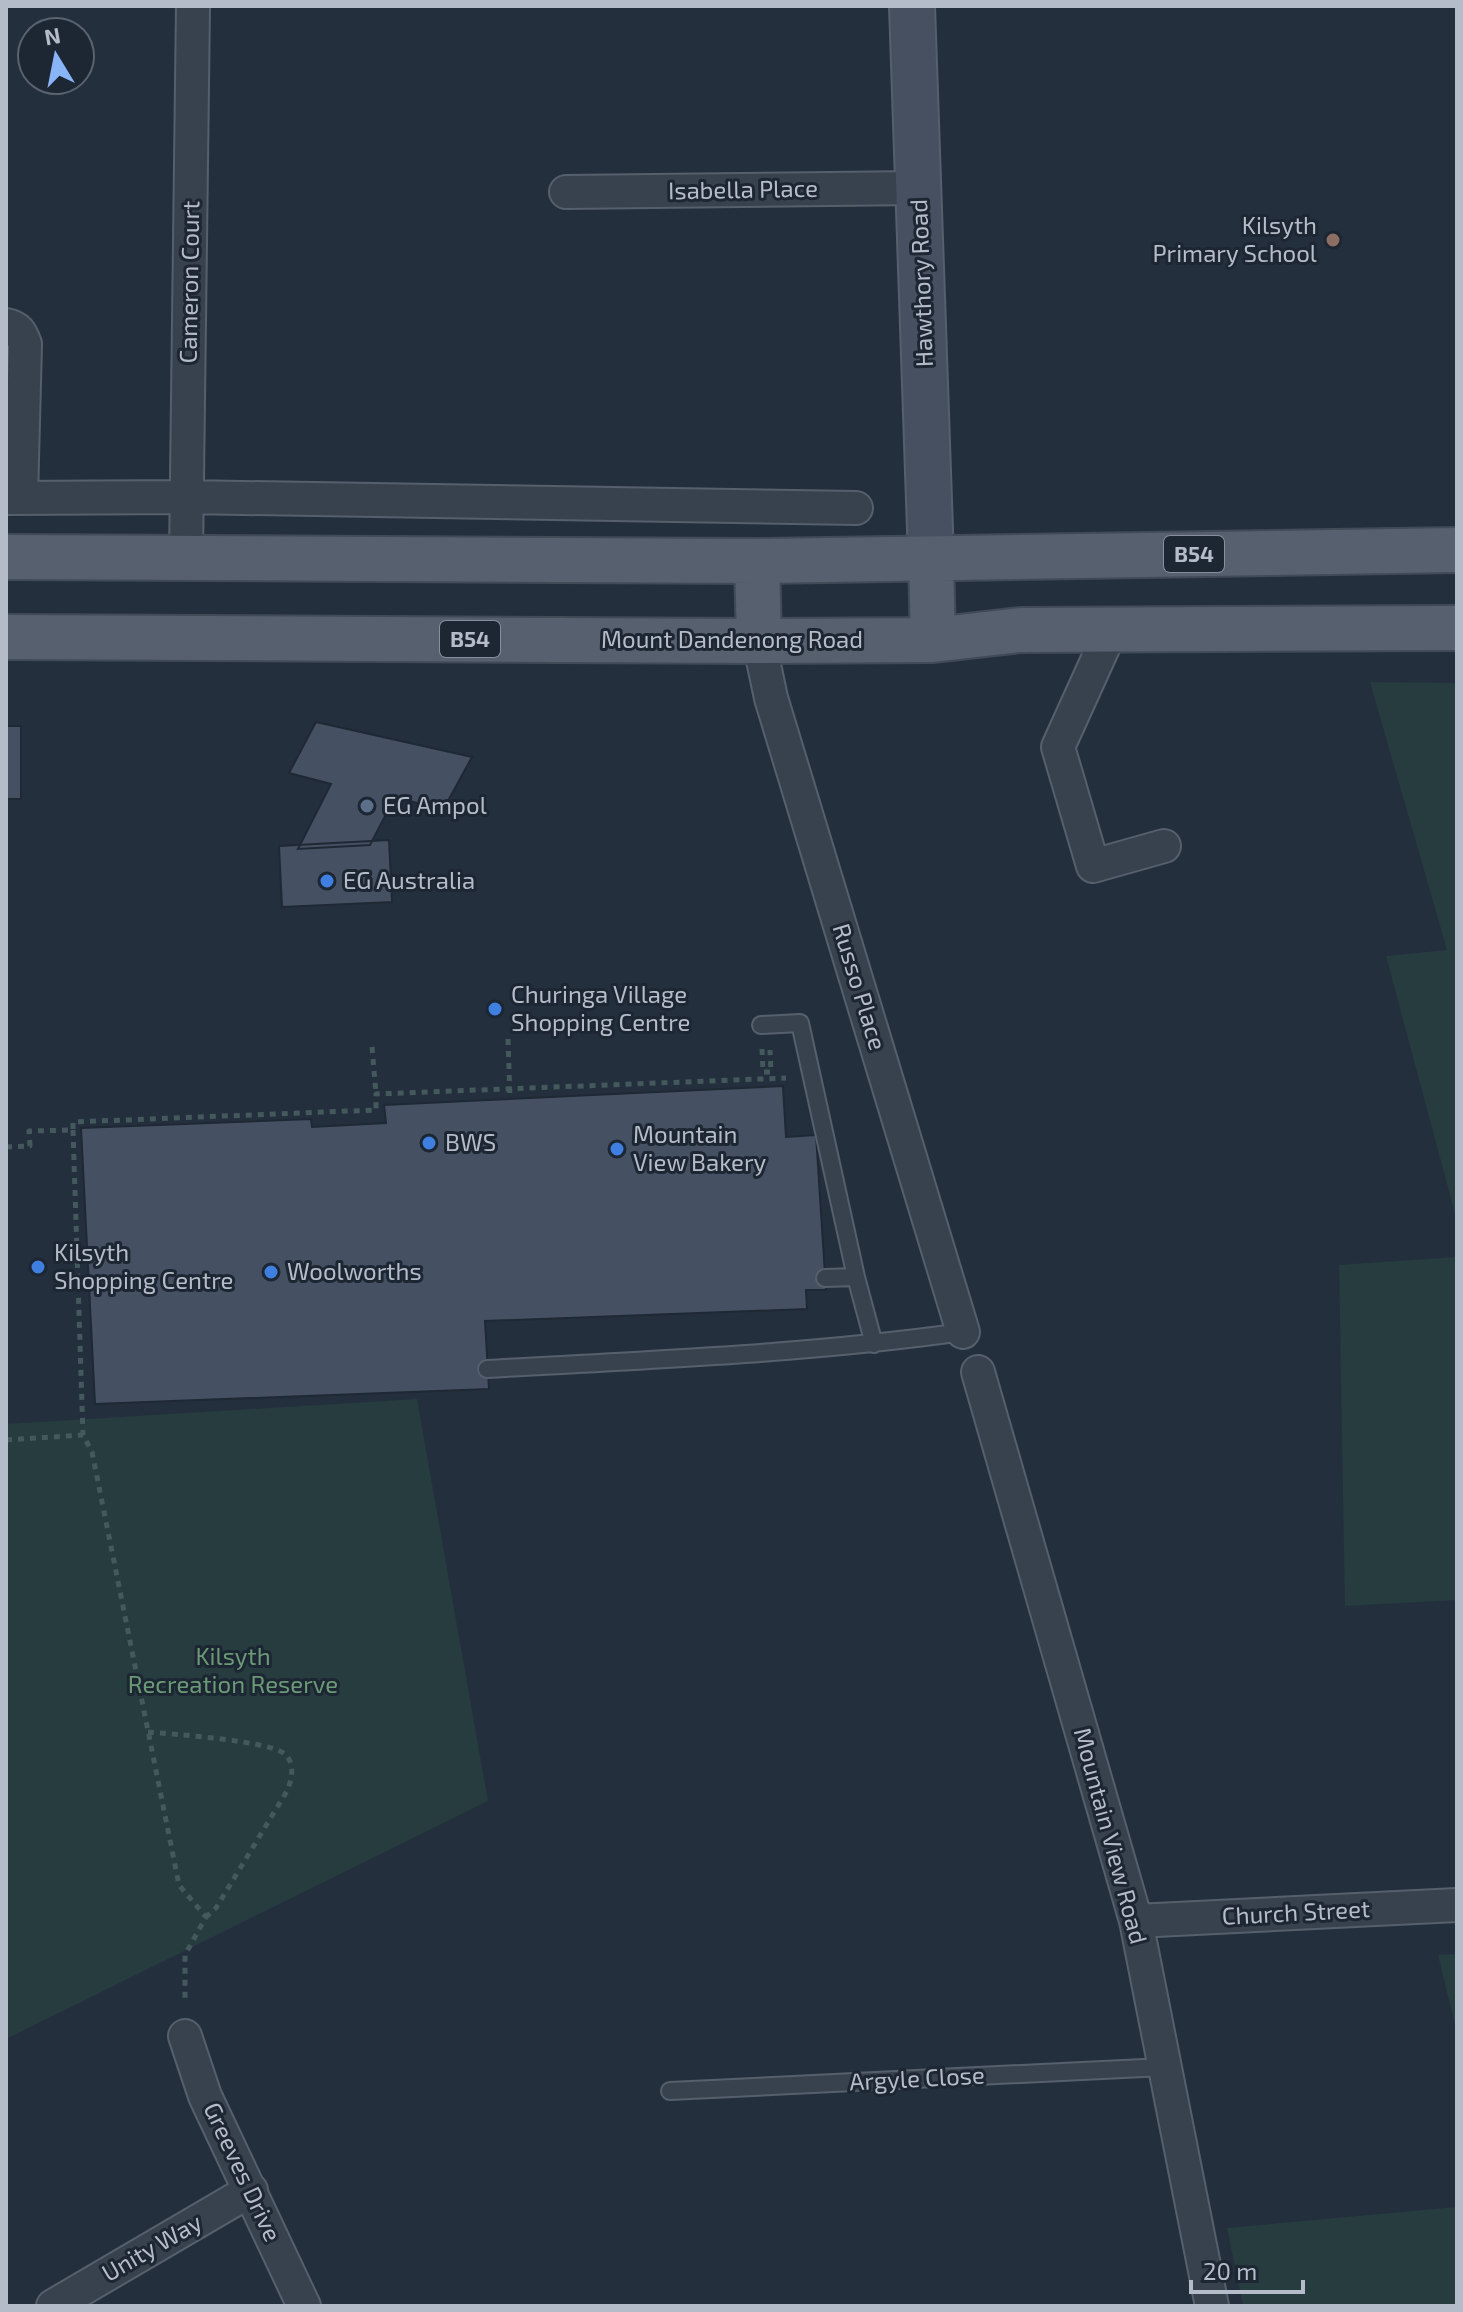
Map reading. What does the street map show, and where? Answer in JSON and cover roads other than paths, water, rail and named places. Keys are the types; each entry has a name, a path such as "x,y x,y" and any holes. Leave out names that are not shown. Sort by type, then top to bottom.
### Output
{"main road":[{"name":"Hawthory Road","path":"912,6 931,559"},
{"name":"B54","path":"6,557 757,561 1457,550"},
{"path":"931,559 933,640"},
{"path":"757,561 759,641"},
{"name":"Mount Dandenong Road","path":"6,637 933,640 1020,630 1457,628"}],"street":[{"name":"Cameron Court","path":"186,557 193,6"},
{"name":"Isabella Place","path":"566,192 919,188"},
{"path":"6,325 21,332 25,344 14,498 187,497 856,508"},
{"path":"1111,630 1058,747 1093,866 1164,846"},
{"name":"Russo Place","path":"759,641 771,698 963,1332"},
{"name":"Mountain View Road","path":"978,1372 1136,1921 1212,2306"},
{"name":"Church Street","path":"1136,1921 1457,1905"},
{"name":"Greeves Drive","path":"185,2036 205,2096 304,2306"},
{"name":"Unity Way","path":"53,2306 251,2190"}],"lane":[{"path":"761,1025 800,1023 856,1277 874,1344"},
{"path":"825,1278 856,1277"},
{"path":"487,1369 761,1354 963,1332"},
{"name":"Argyle Close","path":"670,2091 1164,2067"}],"place":[{"name":"Kilsyth Primary School","path":"1333,240"},
{"name":"EG Ampol","path":"367,806"},
{"name":"EG Australia","path":"327,881"},
{"name":"Churinga Village Shopping Centre","path":"495,1009"},
{"name":"BWS","path":"429,1143"},
{"name":"Mountain View Bakery","path":"617,1149"},
{"name":"Kilsyth Shopping Centre","path":"38,1267"},
{"name":"Woolworths","path":"271,1272"}],"park label":[{"name":"Kilsyth Recreation Reserve","path":"233,1671"}]}
